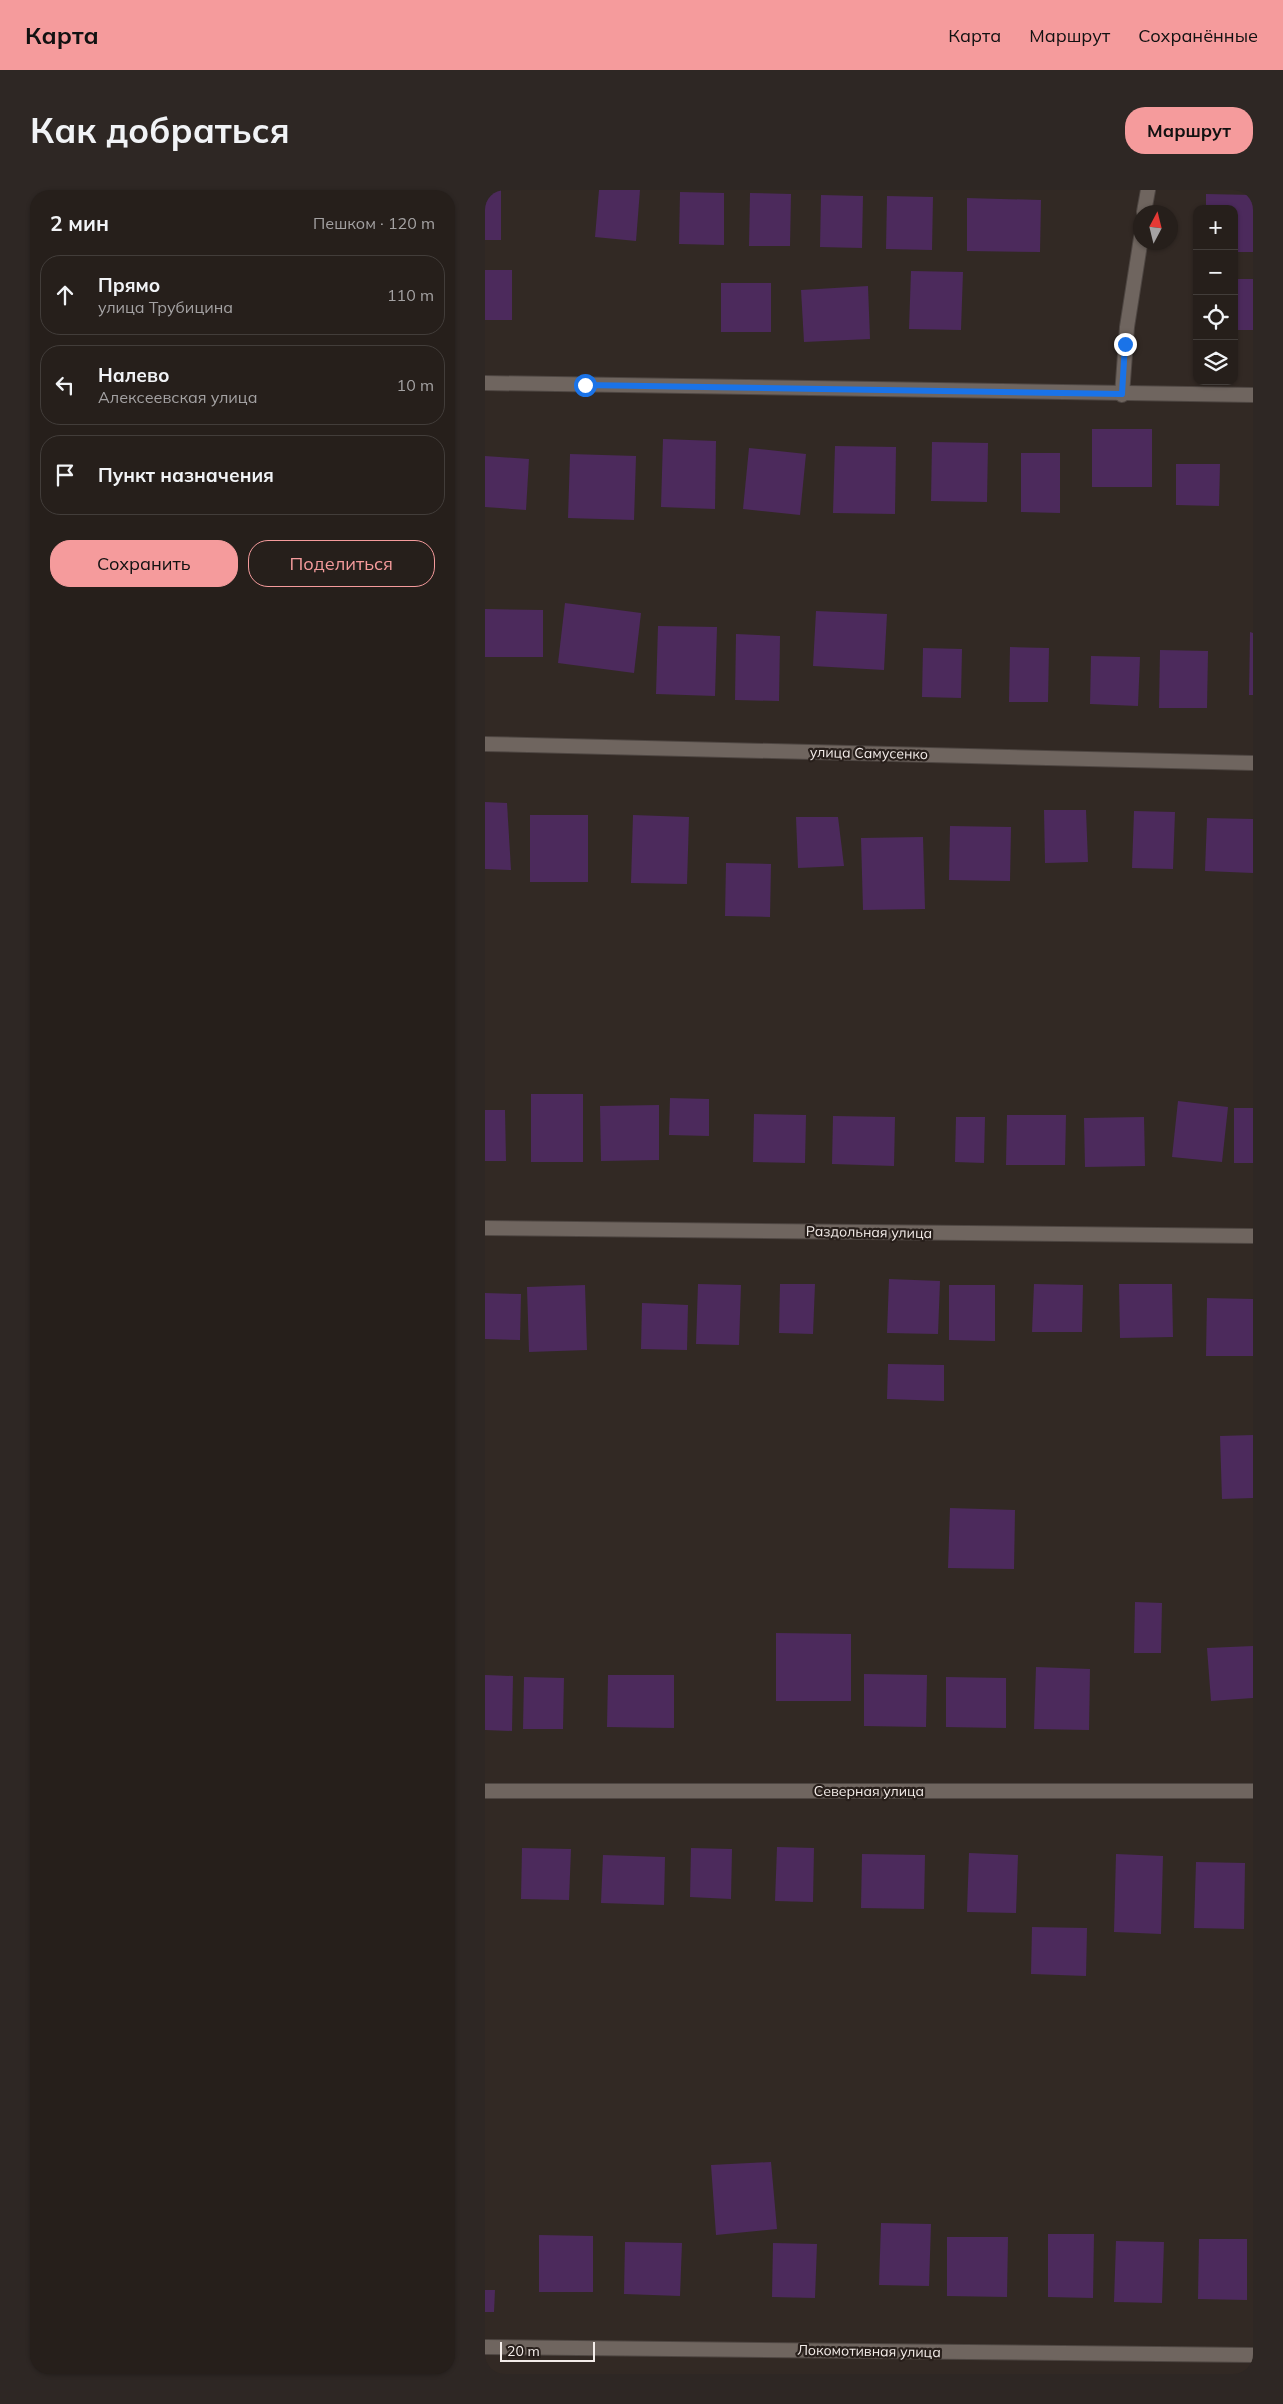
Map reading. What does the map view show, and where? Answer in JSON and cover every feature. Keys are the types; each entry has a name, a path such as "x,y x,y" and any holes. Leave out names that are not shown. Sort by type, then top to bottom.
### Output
{"street":[{"path":"1145,205 1148,190"},
{"path":"1122,394 1127,327 1139,250"},
{"path":"485,383 1253,395"},
{"name":"улица Самусенко","path":"485,744 1253,763"},
{"name":"Раздольная улица","path":"485,1228 1253,1236"},
{"name":"Северная улица","path":"485,1791 1253,1791"},
{"name":"Локомотивная улица","path":"485,2346 1253,2355"}],"building":[{"path":"485,190 501,190 501,240 485,240"},
{"path":"599,190 640,190 636,241 595,237"},
{"path":"680,192 724,193 724,245 679,244"},
{"path":"750,193 791,194 790,246 749,246"},
{"path":"1206,194 1253,195 1253,252 1238,252 1238,205 1206,205"},
{"path":"821,195 863,196 862,248 820,247"},
{"path":"887,196 933,197 932,250 886,249"},
{"path":"967,198 1041,200 1040,252 967,251"},
{"path":"485,270 512,270 512,320 485,320"},
{"path":"911,271 963,272 961,330 909,329"},
{"path":"1238,279 1253,279 1253,330 1238,330"},
{"path":"721,283 771,283 771,332 721,332"},
{"path":"868,286 870,339 804,342 801,290"},
{"path":"1092,429 1152,429 1152,487 1092,487"},
{"path":"663,439 716,441 715,509 661,507"},
{"path":"932,442 988,443 987,502 931,501"},
{"path":"835,446 896,447 895,514 833,513"},
{"path":"749,448 806,454 800,515 743,509"},
{"path":"1021,453 1060,453 1060,513 1021,512"},
{"path":"570,454 636,456 634,520 568,518"},
{"path":"485,456 529,459 526,510 485,507"},
{"path":"1176,464 1220,464 1219,506 1176,505"},
{"path":"565,603 641,613 634,673 558,663"},
{"path":"485,609 543,610 543,657 485,657"},
{"path":"816,611 887,614 884,670 813,666"},
{"path":"658,626 717,627 715,696 656,694"},
{"path":"1250,632 1253,633 1253,695 1249,695"},
{"path":"736,634 780,636 779,701 735,700"},
{"path":"1010,647 1049,648 1048,702 1009,702"},
{"path":"923,648 962,649 961,698 922,697"},
{"path":"1160,650 1208,651 1207,708 1159,708"},
{"path":"1091,656 1140,657 1138,706 1090,704"},
{"path":"485,802 507,803 511,870 485,869"},
{"path":"1044,810 1086,810 1088,862 1045,863"},
{"path":"1134,811 1175,812 1173,869 1132,868"},
{"path":"530,815 588,815 588,882 530,882"},
{"path":"633,815 689,817 687,884 631,883"},
{"path":"796,817 838,817 844,866 798,868"},
{"path":"1207,818 1253,819 1253,873 1205,871"},
{"path":"950,826 1011,827 1010,881 949,880"},
{"path":"923,837 925,909 863,910 861,838"},
{"path":"726,863 771,864 770,917 725,916"},
{"path":"531,1094 583,1094 583,1162 531,1162"},
{"path":"670,1098 709,1099 709,1136 669,1135"},
{"path":"1178,1101 1228,1107 1222,1162 1172,1157"},
{"path":"659,1105 659,1160 601,1161 600,1106"},
{"path":"1234,1108 1253,1108 1253,1163 1234,1163"},
{"path":"485,1110 505,1110 506,1161 485,1161"},
{"path":"754,1114 806,1115 805,1163 753,1162"},
{"path":"1007,1115 1066,1115 1065,1165 1006,1165"},
{"path":"833,1116 895,1117 894,1166 832,1164"},
{"path":"956,1117 985,1117 984,1163 955,1162"},
{"path":"1144,1117 1145,1166 1085,1167 1084,1118"},
{"path":"889,1279 940,1281 938,1334 887,1333"},
{"path":"698,1284 741,1285 739,1345 696,1344"},
{"path":"780,1284 815,1284 813,1334 779,1333"},
{"path":"1034,1284 1083,1285 1082,1332 1032,1332"},
{"path":"1119,1284 1172,1284 1173,1337 1120,1338"},
{"path":"585,1285 587,1350 529,1352 527,1287"},
{"path":"949,1285 995,1285 995,1341 949,1340"},
{"path":"485,1293 521,1294 520,1340 485,1339"},
{"path":"1207,1298 1253,1299 1253,1356 1206,1356"},
{"path":"642,1303 688,1305 687,1350 641,1349"},
{"path":"888,1364 944,1365 944,1401 887,1399"},
{"path":"1253,1435 1253,1498 1222,1499 1220,1436"},
{"path":"950,1508 1015,1510 1014,1569 948,1568"},
{"path":"1135,1602 1162,1603 1161,1653 1134,1653"},
{"path":"776,1633 851,1634 851,1701 776,1701"},
{"path":"1253,1646 1253,1698 1211,1701 1207,1648"},
{"path":"1036,1667 1090,1669 1089,1730 1034,1729"},
{"path":"864,1674 927,1675 926,1727 864,1726"},
{"path":"485,1675 513,1676 512,1731 485,1730"},
{"path":"608,1675 674,1675 674,1728 607,1727"},
{"path":"524,1677 564,1678 563,1729 523,1729"},
{"path":"946,1677 1006,1678 1006,1728 946,1727"},
{"path":"777,1847 814,1848 813,1902 775,1901"},
{"path":"522,1848 571,1849 569,1900 521,1899"},
{"path":"691,1848 732,1849 731,1899 690,1897"},
{"path":"969,1853 1018,1855 1016,1913 967,1912"},
{"path":"862,1854 925,1855 924,1909 861,1908"},
{"path":"1116,1854 1163,1856 1161,1934 1114,1932"},
{"path":"603,1855 665,1857 664,1905 601,1903"},
{"path":"1196,1862 1245,1863 1244,1929 1194,1928"},
{"path":"1032,1927 1087,1928 1086,1976 1031,1974"},
{"path":"771,2162 777,2229 716,2235 711,2165"},
{"path":"881,2223 931,2224 929,2286 879,2285"},
{"path":"1048,2234 1094,2234 1093,2298 1048,2297"},
{"path":"539,2235 593,2236 593,2292 539,2292"},
{"path":"947,2237 1008,2237 1007,2297 947,2296"},
{"path":"1199,2239 1247,2239 1247,2300 1198,2299"},
{"path":"1116,2241 1164,2242 1162,2303 1114,2302"},
{"path":"625,2242 682,2243 680,2296 624,2294"},
{"path":"773,2243 817,2244 815,2298 772,2297"},
{"path":"485,2290 495,2290 494,2312 485,2312"}],"route":[{"path":"585,385 1122,394 1125,344"}]}
